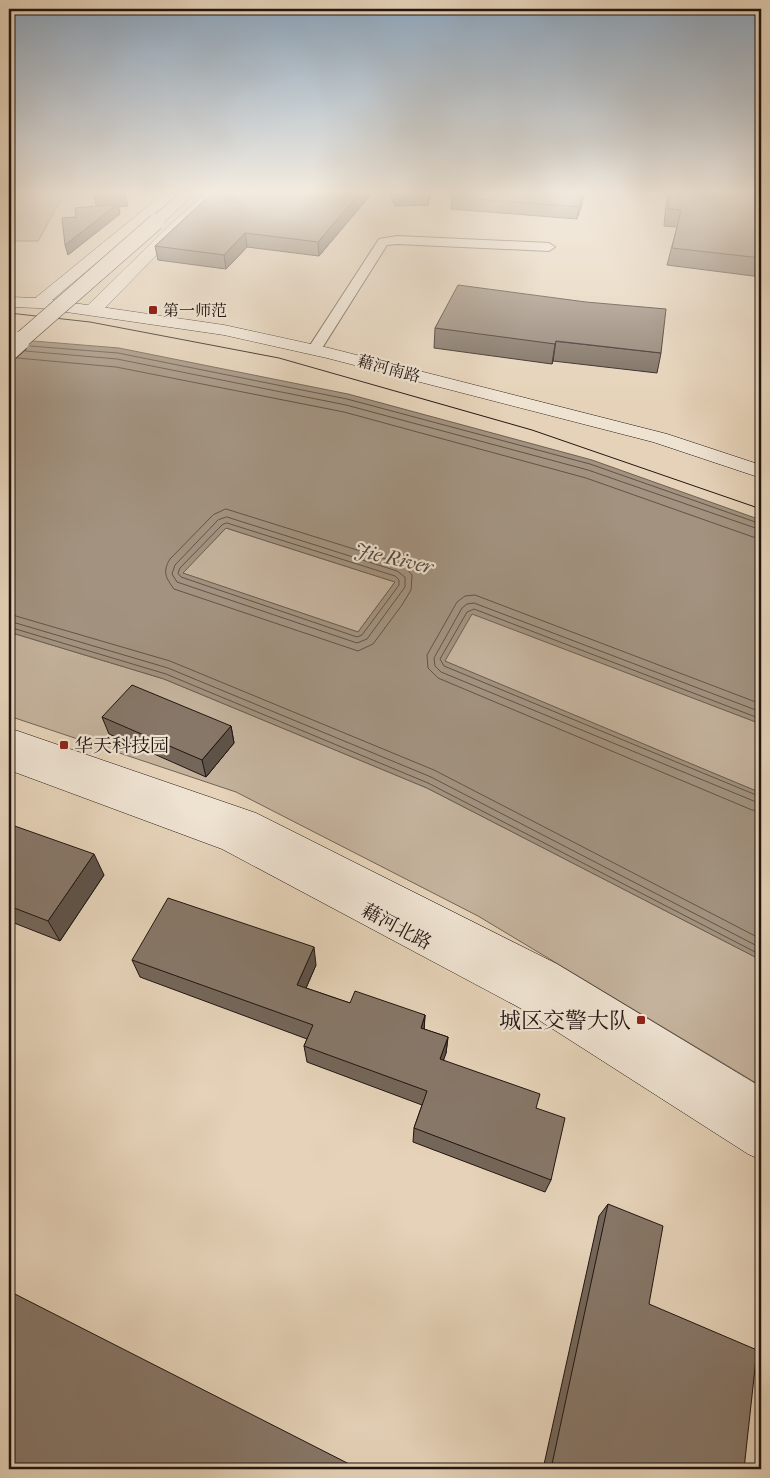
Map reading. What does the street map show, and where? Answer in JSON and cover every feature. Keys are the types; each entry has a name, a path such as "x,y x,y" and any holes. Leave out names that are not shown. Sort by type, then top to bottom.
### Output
{"main road":[{"path":"39,303 87,263"},
{"path":"9,351 109,263"},
{"path":"93,310 140,263"},
{"name":"藉河南路","path":"9,302 39,303 93,310 224,330 314,350 660,438 761,472"},
{"name":"藉河北路","path":"9,738 246,822 545,974 761,1108"},
{"name":"藉河北路","path":"9,759 233,840 532,996 761,1141"}],"street":[{"path":"314,350 370,263"}],"shaded area":[{"path":"226,528 395,582 358,632 182,573"},
{"path":"472,613 761,724 761,793 444,661"},
{"path":"9,632 164,679 427,788 761,960 761,1086 478,916 236,792 9,716"}],"water":[{"name":"Jie River","path":"9,339 119,348 348,394 592,460 761,520 761,724 472,614 445,661 761,793 761,960 427,788 164,679 9,632","holes":["226,528 395,582 358,632 183,573"]}],"building":[{"path":"458,285 586,302 666,309 661,353 556,341 555,344 435,328"},
{"path":"132,685 231,726 202,760 102,717"},
{"path":"9,824 94,854 48,921 9,906"},
{"path":"168,898 314,947 297,985 350,1003 355,991 425,1015 421,1028 448,1037 440,1059 540,1094 536,1108 565,1118 551,1180 414,1128 427,1091 304,1046 313,1025 132,960"},
{"path":"608,1204 663,1226 649,1304 757,1350 744,1469 551,1469"},
{"path":"9,1291 359,1469 9,1469"}],"tram line":[{"path":"9,313 90,322 279,358 532,430 761,509"}],"place":[{"name":"第一师范","path":"153,310"},
{"name":"华天科技园","path":"64,745"},
{"name":"城区交警大队","path":"641,1020"}]}
